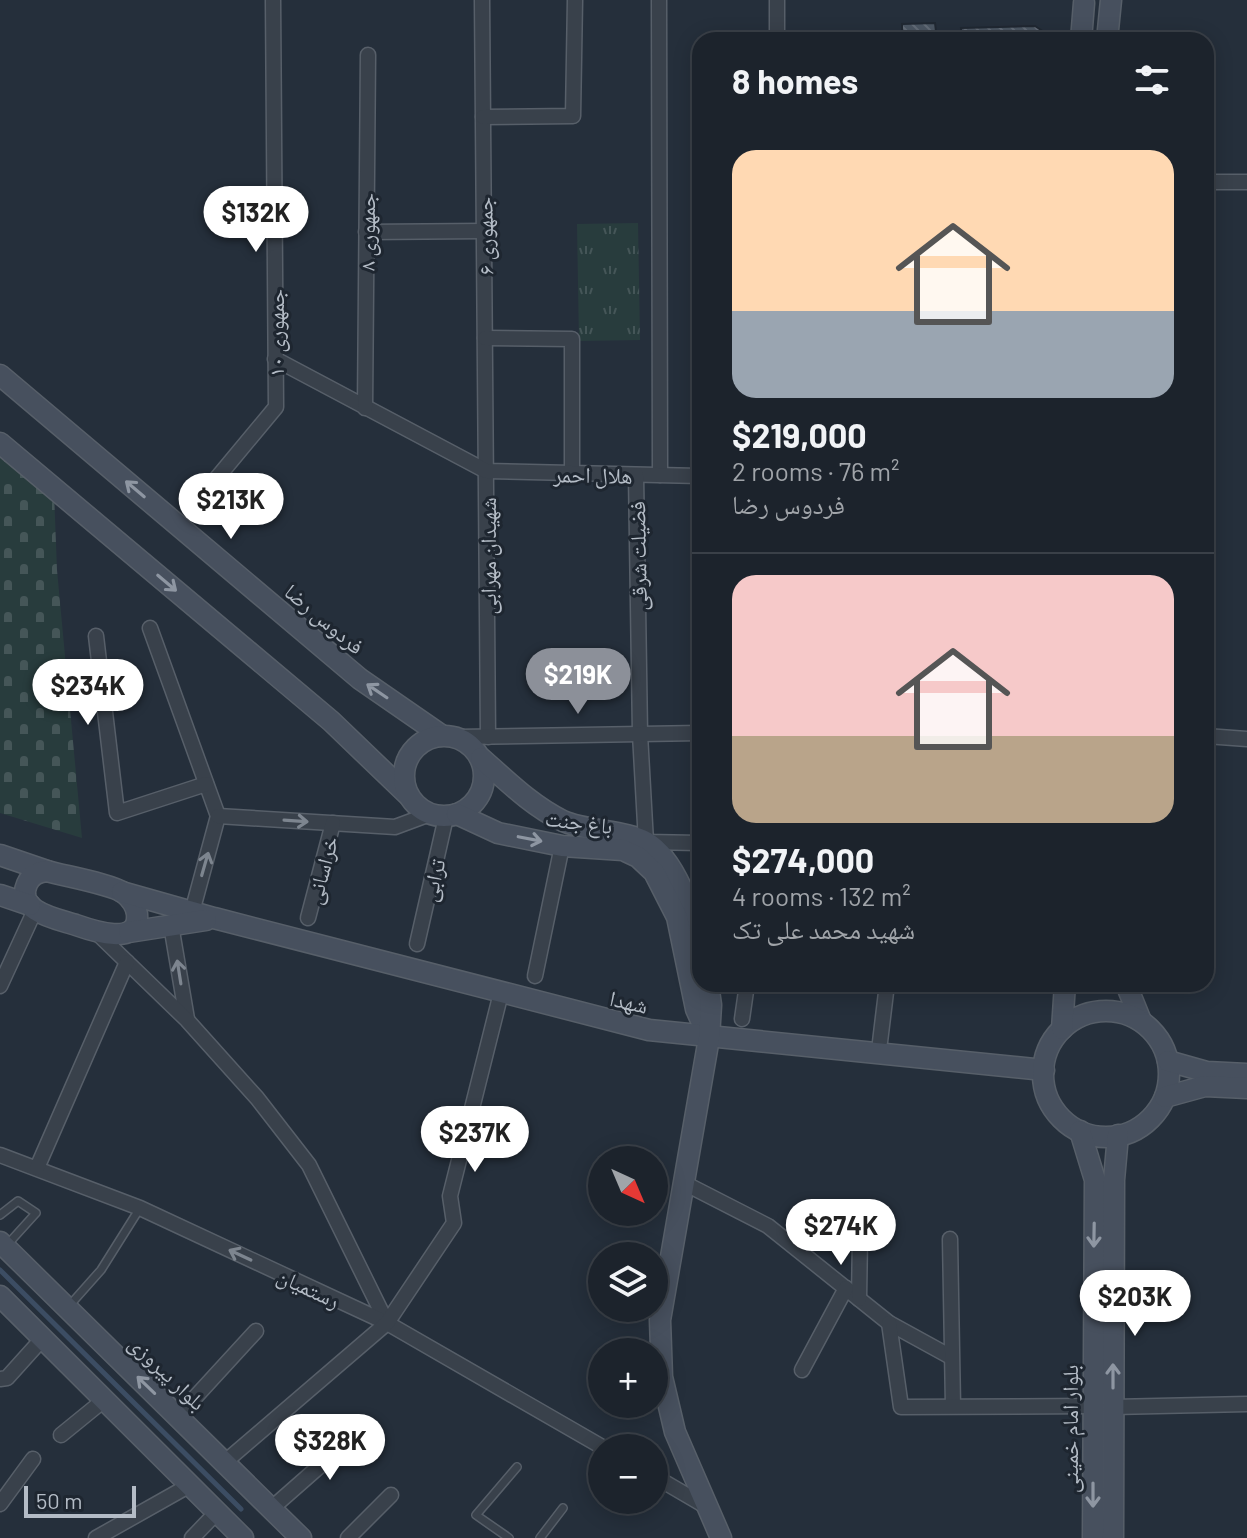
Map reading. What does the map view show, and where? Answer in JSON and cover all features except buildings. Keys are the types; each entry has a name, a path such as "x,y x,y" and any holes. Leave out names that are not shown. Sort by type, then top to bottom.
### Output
{"street":[{"name":"جمهوری ۱۰","path":"202,496 276,407 273,0"},
{"name":"جمهوری ۶","path":"482,0 486,471"},
{"path":"483,117 573,116 575,0"},
{"path":"659,0 660,475"},
{"path":"777,0 777,32"},
{"path":"1081,32 1083,2 1098,5 1108,0 1107,32"},
{"name":"جمهوری ۸","path":"365,408 368,55"},
{"path":"1214,182 1247,182"},
{"path":"366,232 484,231"},
{"path":"485,338 572,339 572,473"},
{"path":"275,359 486,471"},
{"name":"فردوس رضا","path":"0,375 360,679 449,736"},
{"path":"0,443 331,721 417,806 445,815"},
{"name":"هلال احمر","path":"486,471 692,476"},
{"name":"شهیدان مهرابی","path":"486,471 488,737"},
{"name":"فضیلت شرقی","path":"636,475 640,734 646,842"},
{"path":"150,628 218,816 192,912"},
{"path":"96,636 117,813 206,784"},
{"path":"407,794 403,778 405,763 413,749 426,739 449,736 692,733"},
{"path":"218,816 395,827 469,808 484,785 485,771 481,758 471,745 449,736"},
{"path":"1214,737 1247,739"},
{"name":"باغ جنت","path":"481,758 527,799 565,822 646,842"},
{"name":"باغ جنت","path":"445,815 498,833 562,846 623,850 638,857 654,872 677,917 692,990"},
{"name":"ترابی","path":"417,944 445,815"},
{"name":"خراسانی","path":"308,918 333,823"},
{"path":"646,842 692,843"},
{"path":"646,842 676,879 692,912"},
{"path":"535,976 562,846"},
{"path":"0,855 47,871"},
{"path":"0,986 32,908 25,893 29,880 47,871"},
{"name":"شهدا","path":"47,871 214,918 649,1030 1044,1070"},
{"path":"122,892 131,901 136,913 135,924 129,932"},
{"path":"0,895 32,908"},
{"name":"شهدا","path":"32,908 108,934 214,918"},
{"path":"171,925 187,1020"},
{"path":"96,932 187,1020 257,1098 309,1165 387,1323"},
{"path":"37,1168 127,962"},
{"name":"باغ جنت","path":"692,992 696,1009 709,1038"},
{"path":"709,992 709,1038 660,1320 662,1377 675,1432 721,1538"},
{"path":"742,1019 746,992"},
{"path":"880,1042 886,992"},
{"path":"1062,1029 1064,992"},
{"path":"1129,992 1141,1021"},
{"path":"225,1462 387,1323 454,1223 450,1196 501,993"},
{"path":"1108,1011 1141,1021 1158,1038 1168,1061 1169,1073 1165,1097 1148,1121 1118,1135 1099,1136 1080,1131 1067,1123 1049,1099 1044,1070 1053,1041 1062,1029 1091,1013 1108,1011"},
{"path":"1168,1061 1207,1072 1247,1074"},
{"path":"1165,1097 1205,1086 1247,1088"},
{"name":"بلوار امام خمینی","path":"1080,1131 1095,1180 1104,1198"},
{"name":"بلوار امام خمینی","path":"1093,1538 1103,1406 1104,1198 1118,1135"},
{"name":"رستمیان","path":"0,1155 140,1208 387,1323 588,1439"},
{"path":"684,1183 768,1226 889,1323 951,1357"},
{"path":"859,1299 860,1237"},
{"path":"950,1239 953,1406"},
{"name":"بلوار پیروزی","path":"3,1244 301,1538"},
{"path":"802,1370 846,1288"},
{"path":"0,1296 243,1538"},
{"path":"889,1323 901,1407 1247,1404"},
{"path":"178,1416 256,1331"},
{"path":"3,1378 43,1338"},
{"path":"61,1435 104,1400"},
{"name":"بلوار امام خمینی","path":"1103,1406 1113,1538"},
{"path":"272,1508 363,1428"},
{"path":"0,1504 33,1459"},
{"path":"668,1484 707,1507"},
{"path":"96,1538 190,1485"},
{"path":"348,1538 391,1495"},
{"path":"192,1538 217,1512"}],"lane":[{"path":"0,1215 18,1201 36,1213 3,1244"},
{"path":"68,1308 101,1270 140,1208"},
{"path":"509,1538 476,1515 517,1467"},
{"path":"540,1538 563,1508"}],"green space":[{"path":"638,223 640,340 579,341 577,224"},
{"path":"0,453 54,492 57,570 82,838 0,813"}],"waterway":[{"path":"0,1270 241,1509"}]}
